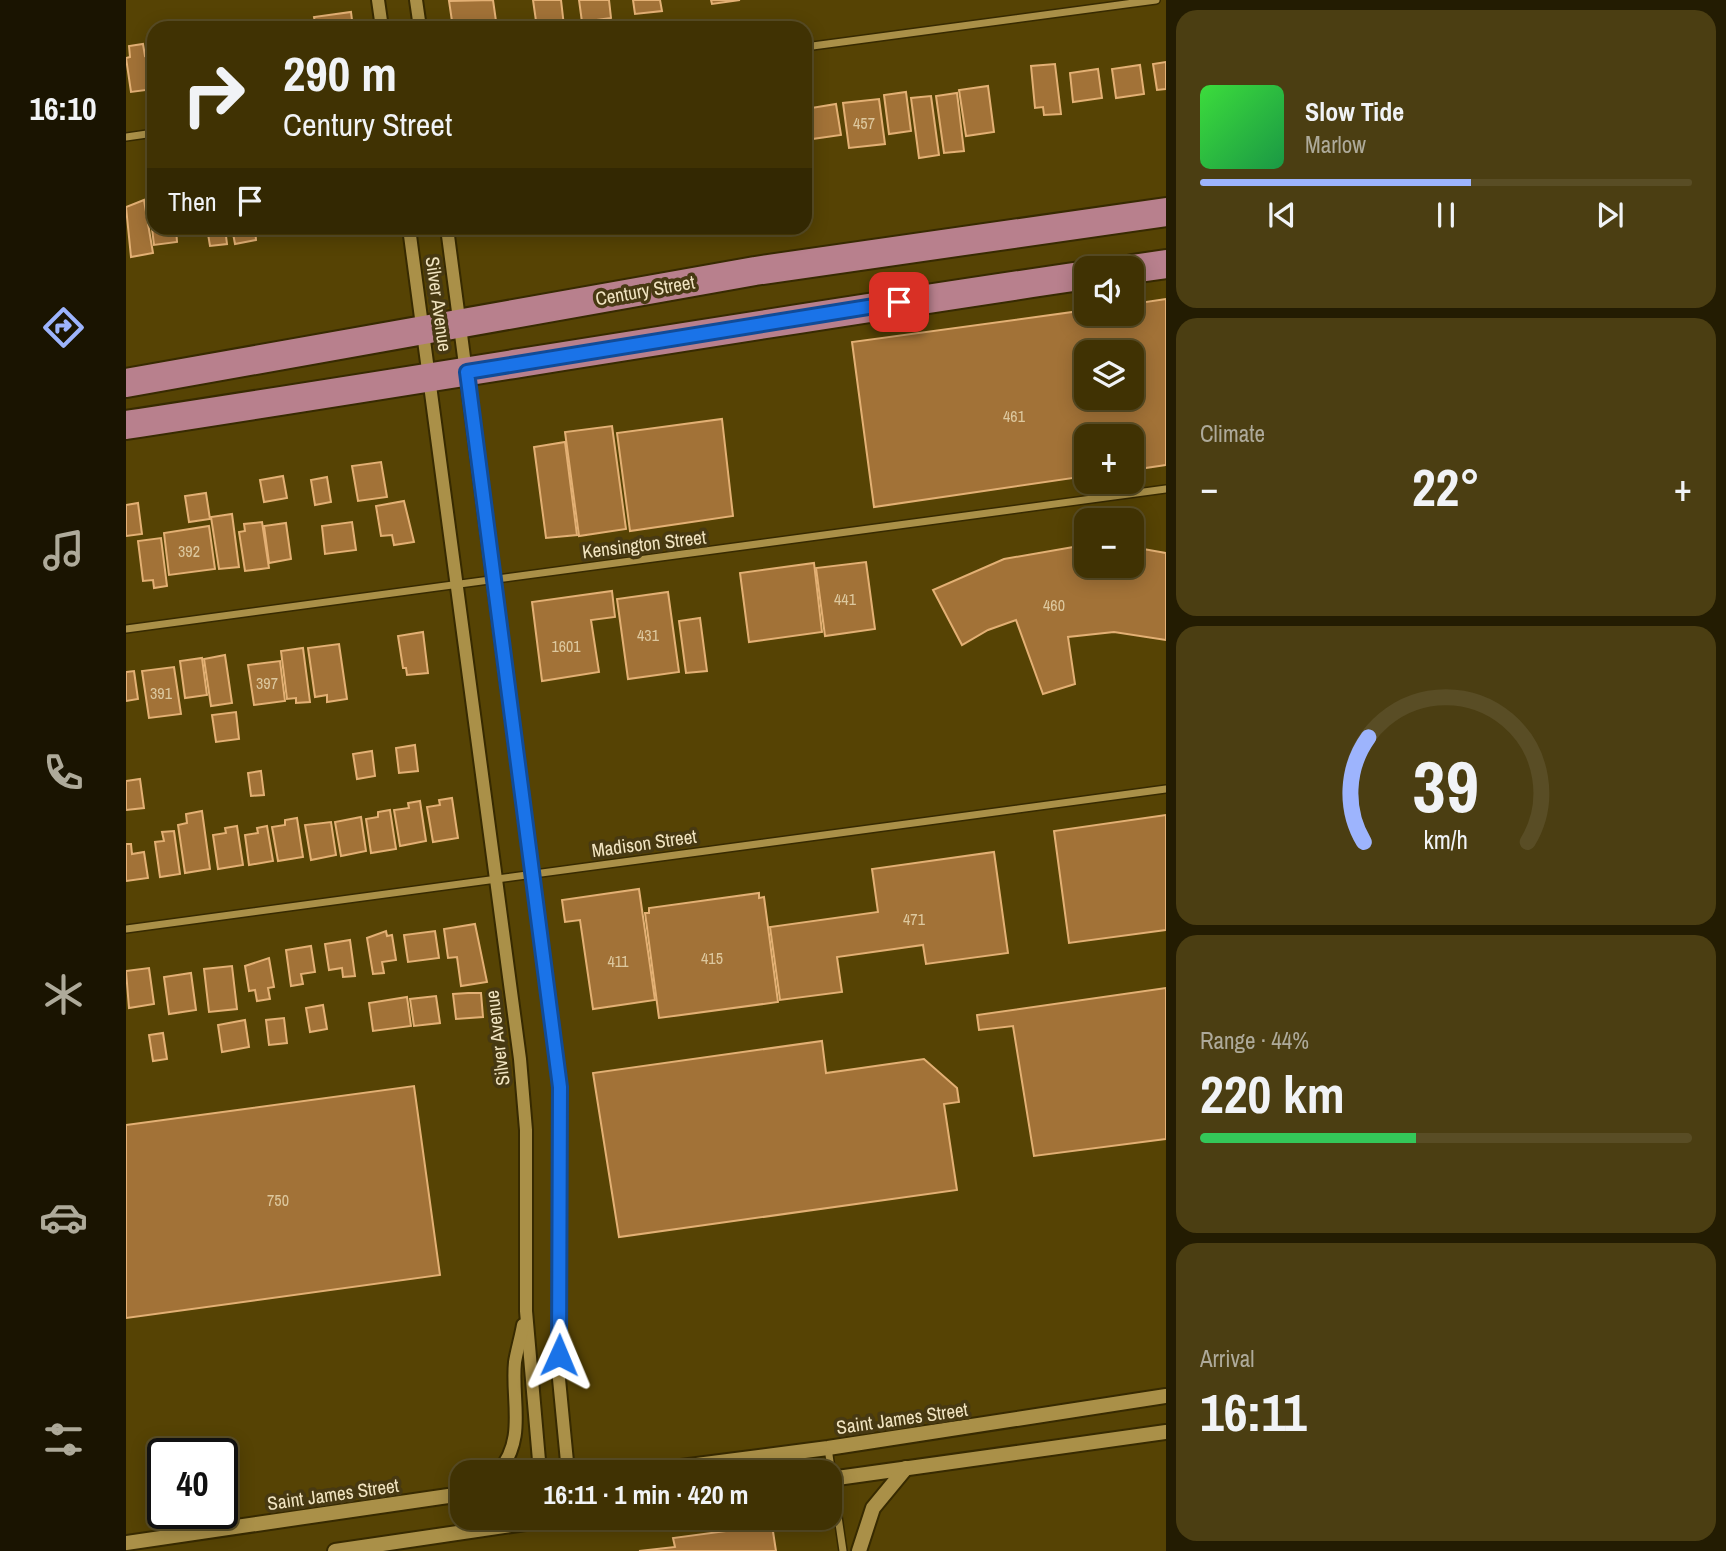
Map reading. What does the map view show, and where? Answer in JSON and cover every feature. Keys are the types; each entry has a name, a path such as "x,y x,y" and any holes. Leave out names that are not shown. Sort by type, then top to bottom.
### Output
{"main road":[{"name":"Century Street","path":"126,383 423,328 835,258 1166,212"},
{"path":"1144,267 1166,264"},
{"path":"126,425 764,322 1074,277"},
{"name":"Saint James Street","path":"735,1460 1166,1396"},
{"path":"842,1477 1166,1432"},
{"path":"859,1551 873,1508 906,1468"},
{"name":"Saint James Street","path":"126,1543 450,1496"},
{"path":"335,1551 473,1530"}],"street":[{"path":"378,0 381,21"},
{"path":"416,0 419,21"},
{"path":"812,46 1156,0"},
{"path":"126,137 147,134"},
{"name":"Silver Avenue","path":"410,235 497,880 526,1130 526,1311 539,1460"},
{"name":"Silver Avenue","path":"448,235 560,1087 559,1379 567,1460"},
{"name":"Kensington Street","path":"126,629 1166,489"},
{"name":"Madison Street","path":"126,929 1166,789"},
{"path":"506,1460 516,1435 515,1363 526,1311"},
{"path":"828,1448 829,1460"},
{"path":"839,1530 842,1551"}],"building":[{"path":"493,0 496,21 452,21 449,1"},
{"path":"533,0 561,0 563,21 536,21"},
{"path":"579,0 609,0 611,18 582,21"},
{"path":"633,0 660,0 662,11 635,14"},
{"path":"711,0 740,0 712,4"},
{"path":"351,12 352,21 315,21 314,17"},
{"path":"143,44 147,56 147,90 131,92 126,58 130,57 129,46"},
{"path":"1166,62 1166,89 1157,90 1153,64"},
{"path":"1055,64 1061,114 1044,115 1043,107 1035,108 1031,66"},
{"path":"1140,65 1144,94 1116,98 1112,69"},
{"path":"1098,69 1102,98 1073,102 1070,73"},
{"path":"988,86 994,132 966,136 959,90"},
{"path":"906,92 911,131 889,134 884,95"},
{"path":"957,93 964,151 944,153 936,96"},
{"path":"931,96 939,155 919,158 911,98"},
{"path":"879,99 885,144 849,148 843,103"},
{"path":"836,104 841,135 812,139 812,108"},
{"path":"144,200 147,235 150,235 153,253 131,257 126,207"},
{"path":"153,235 176,235 177,242 154,245"},
{"path":"208,235 226,235 227,244 210,246"},
{"path":"233,235 256,235 256,240 235,244"},
{"path":"1166,299 1166,465 1144,468 1144,424 1074,424 1074,478 874,507 852,342 1074,312 1074,326 1144,326 1144,302"},
{"path":"722,419 733,516 630,531 617,433"},
{"path":"612,426 626,529 579,536 565,432"},
{"path":"565,442 577,535 546,538 534,447"},
{"path":"381,462 387,497 358,501 352,466"},
{"path":"283,476 287,498 264,502 260,480"},
{"path":"327,477 331,502 315,505 311,480"},
{"path":"206,493 210,519 189,522 185,496"},
{"path":"404,501 414,542 394,545 392,535 381,536 376,506"},
{"path":"138,503 142,534 126,536 126,505"},
{"path":"232,514 239,567 219,569 211,517"},
{"path":"262,522 269,568 245,571 239,532 245,531 244,524"},
{"path":"352,522 356,550 325,554 322,526"},
{"path":"286,523 291,559 269,563 264,526"},
{"path":"209,526 215,569 169,575 164,533"},
{"path":"161,538 167,586 154,588 153,580 143,581 138,541"},
{"path":"1074,547 1074,578 1144,578 1144,549 1166,553 1166,640 1114,632 1068,637 1075,684 1043,694 1016,620 988,630 962,645 933,590 1004,559"},
{"path":"866,562 875,629 825,636 816,568"},
{"path":"814,563 822,632 749,642 740,573"},
{"path":"612,591 615,617 591,620 599,672 542,681 532,602"},
{"path":"668,592 679,672 628,679 617,599"},
{"path":"700,618 707,671 686,673 679,621"},
{"path":"423,632 428,673 407,675 406,668 403,668 398,636"},
{"path":"339,644 347,699 327,702 327,695 315,697 308,648"},
{"path":"303,648 310,702 296,703 296,698 287,699 281,651"},
{"path":"225,655 232,703 211,706 204,659"},
{"path":"202,658 207,695 185,698 180,661"},
{"path":"280,661 285,701 254,705 248,665"},
{"path":"174,667 181,714 149,718 142,671"},
{"path":"134,671 138,699 126,701 126,672"},
{"path":"236,712 239,739 216,742 212,715"},
{"path":"415,745 418,771 399,773 396,748"},
{"path":"372,751 375,776 357,779 353,754"},
{"path":"261,771 264,795 251,796 248,773"},
{"path":"140,779 144,808 126,810 126,781"},
{"path":"452,798 458,838 433,842 427,807 440,805 439,800"},
{"path":"420,801 426,841 400,846 394,810 409,808 408,803"},
{"path":"390,810 396,849 371,853 366,819 378,817 378,812"},
{"path":"202,811 210,869 185,873 178,825 187,823 186,814"},
{"path":"1166,815 1166,930 1069,943 1054,831"},
{"path":"361,817 366,851 341,856 335,822"},
{"path":"297,818 303,857 278,861 272,827 285,825 285,820"},
{"path":"331,822 336,855 311,860 305,825"},
{"path":"237,826 243,865 218,869 213,835 226,833 225,828"},
{"path":"267,826 273,861 249,865 245,835 258,833 257,828"},
{"path":"174,831 180,874 160,877 155,842 164,841 162,832"},
{"path":"126,844 131,844 132,854 144,852 148,878 126,881"},
{"path":"994,852 1008,953 926,964 923,945 837,957 842,992 780,1000 770,927 878,912 872,869"},
{"path":"639,889 655,1000 593,1009 580,920 565,922 562,900"},
{"path":"759,893 759,898 764,897 778,1002 659,1018 645,913 649,913 649,908"},
{"path":"475,924 487,982 461,986 457,957 448,958 444,929"},
{"path":"386,931 387,936 392,935 396,960 382,962 384,973 373,974 367,938"},
{"path":"435,931 439,958 408,962 404,935"},
{"path":"350,940 355,976 343,977 342,968 329,970 325,944"},
{"path":"311,946 315,972 301,974 303,984 291,986 286,950"},
{"path":"269,958 274,987 268,988 270,999 257,1001 255,990 249,991 245,966"},
{"path":"232,966 237,1009 209,1012 204,969"},
{"path":"149,968 154,1004 129,1008 126,971"},
{"path":"191,973 196,1010 169,1014 164,977"},
{"path":"1166,988 1166,1139 1034,1156 1013,1026 979,1030 977,1015"},
{"path":"481,993 483,1017 456,1019 453,994"},
{"path":"436,996 440,1023 414,1026 410,999"},
{"path":"407,997 411,1026 373,1031 369,1003"},
{"path":"323,1005 327,1029 310,1032 306,1008"},
{"path":"284,1018 287,1043 269,1045 266,1020"},
{"path":"245,1020 249,1047 222,1052 218,1025"},
{"path":"163,1033 167,1059 153,1061 149,1035"},
{"path":"822,1041 826,1073 924,1059 957,1088 959,1102 944,1104 957,1190 619,1237 593,1073"},
{"path":"414,1086 440,1275 126,1318 126,1125"},
{"path":"734,1530 773,1530 776,1551 639,1551 675,1547 673,1538"}],"route":[{"path":"559,1355 560,1087 467,372 899,302"}]}
